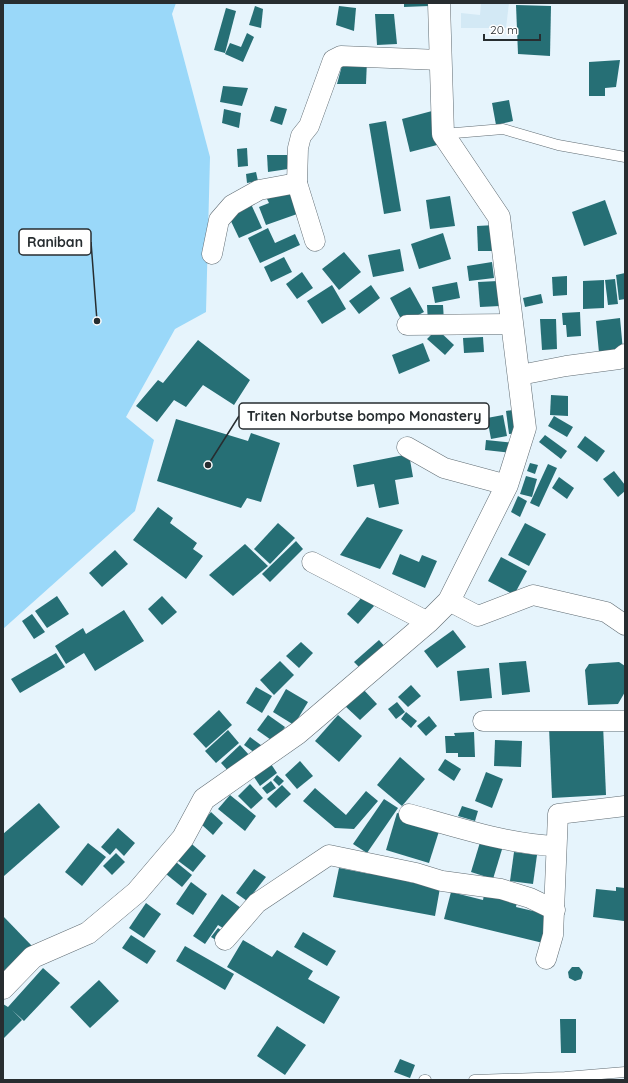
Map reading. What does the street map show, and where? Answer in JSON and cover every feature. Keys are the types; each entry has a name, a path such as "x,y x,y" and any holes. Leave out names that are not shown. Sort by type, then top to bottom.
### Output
{"street":[{"path":"3,988 33,957 88,933 137,892 183,838 204,799 298,733 428,622 449,600 507,485 526,428 499,217 443,134 439,3"},
{"path":"315,241 297,183 298,148 301,136 309,126 333,60 341,56 440,60"},
{"path":"212,254 219,220 232,206 259,190 297,183"},
{"path":"407,325 512,324"},
{"path":"520,375 566,366 619,359 625,354"},
{"path":"407,447 444,468 507,485"},
{"path":"312,562 428,622"},
{"path":"449,600 478,616 533,595 606,612 625,625"},
{"path":"483,722 625,721"},
{"path":"546,959 553,935 558,814 625,806"},
{"path":"409,814 463,829 534,844 556,846"},
{"path":"225,940 257,903 329,855 416,873 442,881 501,889 530,898 555,910"}],"lane":[{"path":"443,134 504,129 558,145 625,157"},
{"path":"474,1080 565,1077 625,1072"}],"shaded area":[{"path":"3,3 176,3 172,14 210,157 206,312 175,329 126,417 154,440 135,511 3,629"},
{"path":"481,3 509,3 506,28 461,28 461,13 480,15"}],"building":[{"path":"404,3 429,3 429,6 404,7"},
{"path":"516,5 551,6 550,56 518,54"},
{"path":"255,6 263,9 261,28 249,25"},
{"path":"339,6 356,8 354,31 336,25"},
{"path":"226,8 236,11 225,53 214,50"},
{"path":"375,14 394,14 397,44 377,45"},
{"path":"247,33 254,37 243,62 225,54 230,43 241,47"},
{"path":"344,58 367,60 366,84 337,84"},
{"path":"620,60 616,87 605,88 605,96 589,96 589,62"},
{"path":"223,86 248,88 242,106 220,102"},
{"path":"509,100 513,121 496,125 492,103"},
{"path":"275,106 287,109 282,125 270,121"},
{"path":"224,109 241,113 239,128 222,123"},
{"path":"432,111 441,144 410,152 402,119"},
{"path":"386,121 401,211 384,214 369,124"},
{"path":"247,148 248,166 238,167 237,149"},
{"path":"267,155 287,155 288,169 268,172"},
{"path":"256,172 258,181 247,183 246,174"},
{"path":"291,190 300,213 266,225 259,207 269,203 267,199"},
{"path":"450,196 455,226 430,229 426,200"},
{"path":"605,200 617,234 584,246 572,212"},
{"path":"251,204 262,228 239,238 228,215"},
{"path":"495,225 496,251 478,251 477,226"},
{"path":"268,228 275,243 295,234 300,245 260,263 248,238"},
{"path":"443,233 451,259 419,269 411,244"},
{"path":"400,249 404,271 373,277 368,255"},
{"path":"344,252 361,272 339,290 322,269"},
{"path":"284,257 292,272 271,282 264,267"},
{"path":"492,262 494,278 469,281 467,266"},
{"path":"302,272 313,288 297,299 286,284"},
{"path":"625,273 625,299 619,300 616,275"},
{"path":"567,276 567,295 553,296 552,277"},
{"path":"615,279 618,304 608,305 605,280"},
{"path":"604,280 604,308 583,309 583,281"},
{"path":"498,281 500,306 480,307 478,282"},
{"path":"457,282 460,298 435,303 432,287"},
{"path":"332,285 346,309 322,324 307,301"},
{"path":"371,285 380,298 359,314 349,301"},
{"path":"410,287 424,312 403,323 390,298"},
{"path":"541,294 543,303 525,307 523,298"},
{"path":"427,305 443,305 444,322 428,323"},
{"path":"580,312 581,336 567,337 566,325 563,325 562,313"},
{"path":"620,318 623,351 599,353 596,321"},
{"path":"540,319 556,319 557,349 542,350"},
{"path":"437,329 454,345 445,355 427,339"},
{"path":"483,337 484,352 464,353 463,338"},
{"path":"198,340 250,380 234,405 203,385 186,407 174,400 157,422 136,406 158,380 163,383"},
{"path":"423,343 430,361 399,374 392,355"},
{"path":"551,395 568,396 568,416 550,415"},
{"path":"518,409 521,433 509,434 506,411"},
{"path":"503,415 507,436 491,439 487,418"},
{"path":"554,416 573,427 567,437 548,426"},
{"path":"176,419 248,441 251,433 280,443 261,502 247,498 241,508 157,481"},
{"path":"545,435 567,451 561,459 539,442"},
{"path":"585,436 605,451 597,462 577,447"},
{"path":"486,440 514,443 513,453 485,450"},
{"path":"409,454 413,477 395,480 399,504 379,508 374,484 357,487 353,465"},
{"path":"530,463 538,465 535,474 527,471"},
{"path":"548,464 557,468 539,507 530,503"},
{"path":"614,471 625,485 625,491 618,497 603,479"},
{"path":"526,476 537,479 532,497 520,494"},
{"path":"559,477 574,488 567,499 552,488"},
{"path":"518,496 527,501 520,517 511,512"},
{"path":"158,507 173,518 170,523 197,543 193,549 203,556 186,579 133,540"},
{"path":"367,517 403,530 380,569 340,555"},
{"path":"278,523 295,538 270,564 254,549"},
{"path":"525,523 546,534 529,566 508,555"},
{"path":"296,541 303,549 270,582 262,574"},
{"path":"245,544 268,566 233,596 209,575"},
{"path":"115,550 128,564 102,587 89,573"},
{"path":"400,554 419,562 422,555 437,561 425,588 392,574"},
{"path":"501,557 527,571 514,595 488,581"},
{"path":"57,596 69,614 47,628 35,611"},
{"path":"162,596 177,612 162,625 148,609"},
{"path":"363,596 374,606 358,624 347,614"},
{"path":"124,610 144,641 95,671 84,653 66,664 55,646 83,628 86,634"},
{"path":"32,614 45,632 34,639 22,621"},
{"path":"453,630 466,647 437,668 424,651"},
{"path":"379,640 387,649 363,671 354,662"},
{"path":"301,642 313,653 299,668 286,656"},
{"path":"56,653 65,667 20,693 11,679"},
{"path":"280,661 294,675 274,695 260,680"},
{"path":"526,661 530,692 502,695 499,663"},
{"path":"619,662 625,666 625,692 618,704 588,705 585,670 589,664"},
{"path":"489,668 492,698 460,701 457,671"},
{"path":"411,685 421,696 408,707 398,697"},
{"path":"256,687 272,696 262,713 246,703"},
{"path":"362,688 377,704 360,720 344,705"},
{"path":"286,689 308,702 294,725 273,712"},
{"path":"397,702 405,712 396,719 388,709"},
{"path":"219,710 232,725 206,748 193,734"},
{"path":"406,712 417,721 411,728 401,719"},
{"path":"268,715 285,727 274,742 257,730"},
{"path":"338,715 362,736 339,762 315,741"},
{"path":"429,716 437,726 426,736 417,726"},
{"path":"603,724 606,795 552,798 549,727"},
{"path":"228,730 239,743 216,763 205,751"},
{"path":"474,732 475,757 458,757 458,753 446,753 445,736 455,736 454,733"},
{"path":"250,737 265,748 259,756 244,745"},
{"path":"495,740 522,741 521,767 494,766"},
{"path":"240,745 250,756 231,774 221,763"},
{"path":"400,757 425,779 402,806 377,785"},
{"path":"445,759 461,769 454,781 438,770"},
{"path":"300,761 313,776 297,789 285,775"},
{"path":"271,764 277,773 260,786 254,777"},
{"path":"486,772 503,779 492,808 475,801"},
{"path":"277,775 284,781 279,786 273,780"},
{"path":"271,781 276,788 267,794 262,788"},
{"path":"250,784 263,798 251,809 238,796"},
{"path":"282,785 291,794 276,808 267,799"},
{"path":"315,788 346,815 366,791 378,801 354,829 335,828 303,801"},
{"path":"230,795 256,816 245,831 218,809"},
{"path":"384,799 398,808 367,853 353,844"},
{"path":"39,803 60,827 4,876 3,834"},
{"path":"462,806 478,811 475,821 458,816"},
{"path":"211,812 223,823 213,835 201,824"},
{"path":"397,813 441,825 429,863 386,850"},
{"path":"118,828 135,843 124,856 116,848 110,855 101,847"},
{"path":"481,839 503,846 493,879 471,872"},
{"path":"187,840 206,856 193,872 173,857"},
{"path":"88,843 106,857 82,886 65,872"},
{"path":"514,852 537,855 533,884 510,881"},
{"path":"116,853 125,862 112,875 103,866"},
{"path":"176,862 192,875 182,887 166,874"},
{"path":"339,868 370,874 411,874 409,882 440,888 435,916 333,897"},
{"path":"254,869 266,877 247,901 236,893"},
{"path":"191,882 207,894 193,915 176,904"},
{"path":"616,887 625,888 624,921 593,917 596,889 616,891"},
{"path":"485,890 518,898 516,907 550,915 543,943 444,919 451,892 483,900"},
{"path":"222,894 241,908 226,930 218,925 205,944 193,936"},
{"path":"146,903 161,914 144,938 129,928"},
{"path":"3,916 32,946 3,973"},
{"path":"218,928 225,933 219,942 211,937"},
{"path":"303,932 336,951 327,966 294,947"},
{"path":"131,935 156,951 147,964 122,948"},
{"path":"243,940 272,957 277,950 313,971 308,979 340,997 324,1024 227,967"},
{"path":"185,946 234,974 225,990 176,961"},
{"path":"572,967 579,967 583,972 581,979 575,981 569,978 568,972"},
{"path":"43,968 60,983 24,1021 12,1010 22,1020 3,1039 3,1004 8,1007"},
{"path":"99,980 119,1001 90,1028 70,1007"},
{"path":"560,1019 576,1019 576,1053 561,1053"},
{"path":"277,1026 306,1045 285,1075 257,1056"},
{"path":"400,1059 415,1065 410,1078 394,1072"}],"place":[{"name":"Raniban","path":"97,321"},
{"name":"Triten Norbutse bompo Monastery","path":"208,465"}]}
